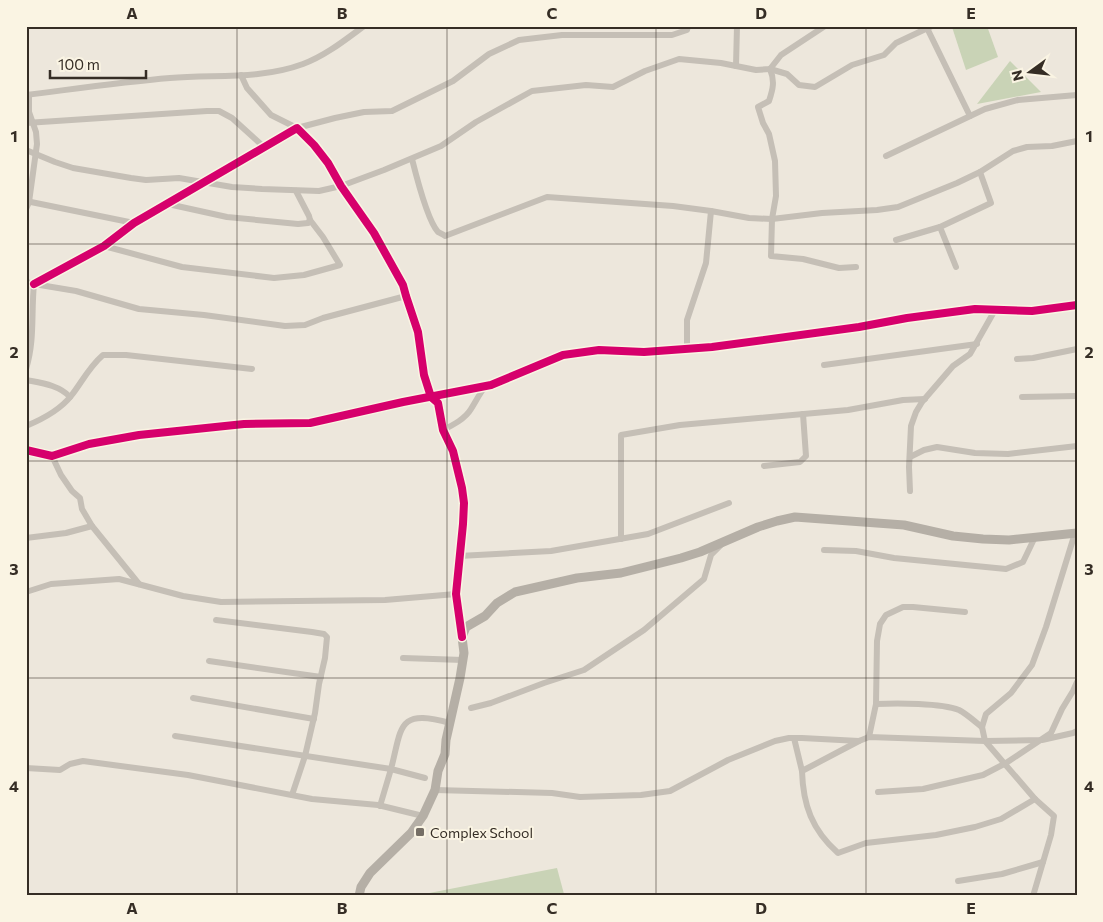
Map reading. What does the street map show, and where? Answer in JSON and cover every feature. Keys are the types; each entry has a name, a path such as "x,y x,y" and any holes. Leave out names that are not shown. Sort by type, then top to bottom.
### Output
{"main road":[{"path":"359,896 370,873 411,833 424,816 435,790 438,770 445,754 446,740 463,660 462,637 466,627 485,616 497,603 515,592 577,578 621,573 681,558 777,521 795,517 904,525 953,536 983,539 1010,540 1076,533"}],"street":[{"path":"134,224 27,204 37,144 36,132 30,123 28,95 171,77 255,75 303,64 339,45 364,26"},
{"path":"34,284 104,246 134,224 298,128 354,114 392,111 453,81 488,54 519,40 562,35 672,35 687,30 688,26"},
{"path":"736,66 737,26"},
{"path":"770,69 781,55 825,26"},
{"path":"26,150 55,162 86,170 146,180 179,178 262,190 319,191 341,186 441,146 476,122 532,91 586,85 613,87 644,71 680,59 756,70 770,69 787,74 799,85 815,87 852,65 884,55 896,42 930,27 970,116"},
{"path":"770,69 774,79 773,90 769,101 758,107 769,134 775,161 776,196 772,219 771,256 804,259 839,268 856,267"},
{"path":"241,75 247,88 271,115 298,128 314,144 374,233 403,285 418,332 424,375 431,396 438,403 442,430 454,451 462,488 464,503 456,594 462,637"},
{"path":"886,156 985,109 1018,100 1077,95"},
{"path":"30,123 208,110 219,111 232,118 264,147"},
{"path":"412,159 423,199 438,231 445,236 547,197 672,206 749,218 772,219 822,213 877,210 898,206 958,183 980,172 1013,151 1027,147 1052,146 1077,141"},
{"path":"896,240 940,227 991,203 980,172"},
{"path":"104,246 182,267 274,278 304,275 340,265 310,220 296,191"},
{"path":"168,204 227,217 298,224 308,223 310,220"},
{"path":"687,350 687,320 706,262 710,211"},
{"path":"940,227 956,267"},
{"path":"26,282 76,291 140,309 285,326 305,325 323,318 406,296"},
{"path":"26,368 30,355 30,327 34,284"},
{"path":"26,450 52,456 89,444 140,435 244,424 310,423 431,396 491,385 563,355 599,350 644,352 687,350 859,327 952,311 975,309 1032,311 1077,306"},
{"path":"910,491 911,426 916,412 953,366 970,354 995,310"},
{"path":"824,365 977,344"},
{"path":"1017,359 1033,358 1077,348"},
{"path":"26,426 45,418 70,397 95,362 103,355 252,369"},
{"path":"26,380 49,385 66,392 70,397"},
{"path":"442,430 463,418 471,410 486,385"},
{"path":"1022,397 1077,396"},
{"path":"621,539 621,435 680,424 848,410 903,400 925,399"},
{"path":"764,466 800,462 806,456 803,414"},
{"path":"910,457 924,450 936,447 975,453 1008,454 1077,446"},
{"path":"52,456 62,476 72,491 80,498 82,509 92,526 140,585"},
{"path":"460,556 551,551 648,534 729,503"},
{"path":"26,538 66,533 92,526"},
{"path":"1033,896 1054,816 1036,799 985,741 982,727 986,714 1011,693 1032,665 1076,533"},
{"path":"824,550 856,551 894,558 1006,569 1023,562 1034,537"},
{"path":"472,708 584,670 644,630 704,579 711,555 726,540"},
{"path":"26,592 51,584 119,579 183,596 221,602 385,600 456,594"},
{"path":"869,737 876,704 877,641 880,624 886,615 904,607 965,612"},
{"path":"216,620 324,634 327,637 314,719 305,756 292,795"},
{"path":"403,658 463,660"},
{"path":"209,661 321,677"},
{"path":"878,792 923,789 983,775 1006,763 1051,733 1077,682"},
{"path":"194,698 314,719"},
{"path":"876,704 946,707 960,711 982,727"},
{"path":"380,806 401,728 407,721 417,718 450,723"},
{"path":"802,771 869,737 985,741 1042,740 1077,731"},
{"path":"175,736 391,770 425,778"},
{"path":"435,790 552,793 580,797 650,794 670,791 728,760 775,741 794,738 859,741"},
{"path":"794,738 802,771 808,812 827,843 838,853 866,843 936,835 975,827 1001,819 1036,799"},
{"path":"26,768 60,770 70,764 83,761 188,775 312,799 380,806 424,816"},
{"path":"958,881 1002,874 1043,862"}],"green space":[{"path":"987,26 998,57 966,70 952,27"},
{"path":"1010,61 1041,92 977,104"},
{"path":"557,868 564,894 561,896 414,896"}],"cycle path":[{"path":"34,284 104,246 134,223 297,128 328,163 341,186 374,233 403,285 418,332 424,375 431,397 438,403 443,430 453,451 462,488 464,503 463,524 456,594 462,637"},
{"path":"26,450 52,456 89,444 139,435 244,424 310,423 491,385 563,355 599,350 644,352 712,347 975,309 1032,311 1077,305"}],"place":[{"name":"Complex School","path":"420,832"}]}
